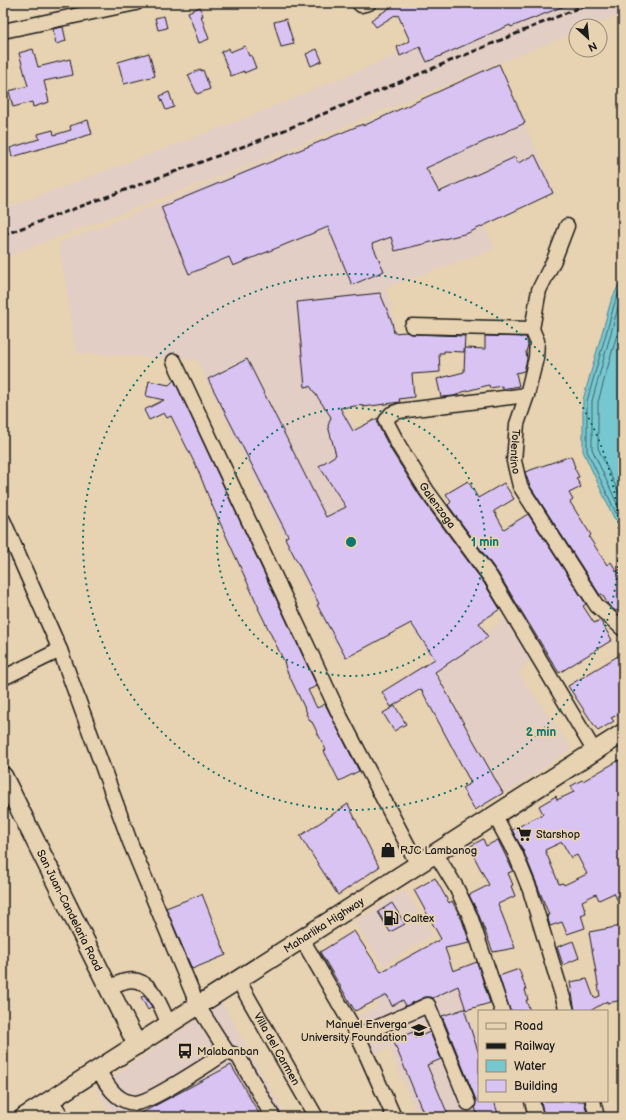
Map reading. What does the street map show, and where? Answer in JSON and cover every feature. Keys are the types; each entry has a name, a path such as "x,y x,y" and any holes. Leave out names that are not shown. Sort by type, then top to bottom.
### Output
{"main road":[{"name":"Maharlika Highway","path":"24,1117 623,733"},
{"name":"San Juan-Candelaria Road","path":"3,776 137,1045"}],"street":[{"path":"3,31 136,3"},
{"path":"359,3 361,5 369,3"},
{"name":"Tolentino","path":"567,226 554,260 539,290 532,329 537,342 536,358 527,395 517,424 514,462 520,486 597,606 623,629"},
{"path":"412,326 532,329"},
{"path":"174,361 341,718 418,865"},
{"name":"Galenzoga","path":"527,395 399,411 391,414 386,421 399,446 427,492 490,578 595,752"},
{"path":"3,520 60,650 130,842 198,1006 226,1052 238,1056 273,1117"},
{"path":"3,678 60,650"},
{"path":"495,816 515,853 530,890 567,1010"},
{"path":"436,854 456,887 470,916 502,1010"},
{"path":"302,939 358,1036 394,1117"},
{"path":"108,988 126,981 135,980 145,984 156,998 169,1025"},
{"name":"Villa del Carmen","path":"238,980 316,1117"},
{"path":"358,1036 428,1005 468,1103"},
{"path":"98,1070 118,1097 128,1102 135,1103 143,1101 160,1092 226,1052"},
{"path":"51,1100 62,1117"},
{"path":"532,1102 536,1117"},
{"path":"593,1102 597,1117"}],"shaded area":[{"path":"522,3 623,3 623,13 608,19 568,18 568,35 264,159 3,258 3,209 248,117"},
{"path":"499,69 553,186 483,220 495,249 385,288 392,306 403,371 326,383 488,632 505,618 532,657 519,674 572,749 505,794 409,622 343,659 197,360 76,353 59,243"},
{"path":"405,890 433,934 383,966 355,922"},
{"name":"Manuel Enverga University Foundation","path":"439,939 462,992 478,1042 478,1102 497,1102 502,1117 418,1117 389,1048 375,1055 358,1016 378,1006 366,978"},
{"path":"222,1002 286,1117 114,1117 96,1088"}],"water":[{"path":"623,276 623,526 614,518 583,451 583,400 611,301"}],"building":[{"path":"388,3 572,3 511,27 510,25 427,62 420,47 400,56 397,47 410,41 398,15 395,15 376,27 371,20 391,7"},
{"path":"200,7 203,16 201,16 209,39 199,43 188,12"},
{"path":"164,16 167,28 158,30 155,18"},
{"path":"286,19 294,44 281,47 274,22"},
{"path":"63,27 66,41 56,44 53,29"},
{"path":"245,46 249,56 251,55 256,68 231,76 221,52 229,48 230,52"},
{"path":"33,49 38,67 70,59 73,75 44,81 49,102 33,107 32,102 13,107 9,91 28,86 19,53"},
{"path":"317,49 322,61 311,66 306,54"},
{"path":"149,53 155,76 124,84 118,62"},
{"path":"499,64 525,123 426,168 439,192 515,157 518,163 535,155 553,193 468,233 395,251 391,237 372,244 384,271 352,285 328,227 233,266 229,257 189,274 161,207 363,124 363,126"},
{"path":"201,69 201,71 203,70 210,89 197,94 188,75"},
{"path":"169,92 174,107 166,110 160,96"},
{"path":"88,120 92,134 12,157 10,148 39,139 38,134 53,130 54,135 71,130 70,126"},
{"path":"380,293 392,322 394,333 406,332 412,334 465,336 464,352 444,351 444,353 439,353 440,372 412,374 414,397 399,399 400,402 363,407 363,405 340,408 353,431 378,418 378,425 391,450 420,496 484,583 500,609 479,623 488,637 435,672 503,793 475,810 462,788 471,783 421,689 391,707 382,692 435,659 411,623 346,658 317,605 319,604 285,538 288,536 208,379 247,359 326,517 346,507 319,466 336,455 328,426 331,417 310,386 305,387 297,302"},
{"path":"485,336 526,337 528,345 524,371 516,373 519,386 502,389 502,386 490,388 489,385 459,393 454,396 441,397 437,379 464,372 465,348 485,349"},
{"path":"174,380 317,686 308,690 317,708 325,704 359,771 339,781 324,751 326,750 312,722 306,714 307,713 286,669 284,661 258,608 211,503 198,470 171,416 167,418 164,413 149,420 144,410 164,400 146,396 149,381 169,385"},
{"path":"571,456 579,477 576,478 581,487 569,493 573,500 570,502 591,535 589,537 607,565 611,562 617,572 623,567 623,617 618,610 616,611 609,606 602,594 600,595 530,486 525,472"},
{"path":"468,481 478,498 504,483 514,499 494,511 504,529 528,514 586,604 583,606 594,623 600,620 612,640 559,673 498,573 448,505 451,502 446,494"},
{"path":"623,653 623,712 611,718 614,721 598,731 568,686"},
{"path":"395,706 406,724 394,731 383,713"},
{"path":"623,758 623,912 614,893 599,900 596,894 582,901 586,913 581,915 585,928 567,934 562,922 550,926 547,915 549,915 538,887 523,850 512,830 543,814 539,806 556,796 557,800 574,792 571,786 582,780 583,781","holes":["562,842 571,858 577,855 587,874 564,885 563,883 559,884 545,850"]},
{"path":"348,804 379,867 338,895 300,836"},
{"path":"483,839 486,846 498,840 513,871 508,873 513,885 511,886 515,896 498,904 515,948 493,952 478,913 469,895 489,885 469,847"},
{"path":"435,878 449,903 452,901 462,920 470,943 445,948 453,971 477,962 490,1003 466,1010 458,986 433,998 425,997 406,1006 403,1000 392,1006 387,995 355,1011 320,952 354,931 381,972 441,939 414,890"},
{"path":"202,894 226,955 192,969 166,908"},
{"name":"Caltex","path":"392,903 405,924 390,932 378,912"},
{"path":"621,926 623,937 623,1000 607,1003 607,1001 592,1010 575,1010 570,982 587,979 594,998 600,996 589,932"},
{"path":"573,941 579,958 563,965 557,947"},
{"path":"519,969 526,990 528,1000 526,1000 530,1010 510,1010 499,976"},
{"path":"144,996 152,1007 148,1010 141,997"},
{"path":"464,1009 478,1051 478,1102 494,1102 499,1117 478,1117 475,1107 476,1100 442,1016"},
{"path":"413,1032 415,1038 430,1032 441,1059 427,1065 449,1117 425,1117 393,1040"},
{"path":"231,1065 261,1117 134,1117"},
{"path":"541,1102 584,1102 588,1117 544,1117"}],"railway":[{"path":"3,235 258,141 590,3"}],"place":[{"name":"Starshop","path":"524,834"},
{"name":"RJC Lambanog","path":"388,850"},
{"name":"Caltex","path":"391,918"},
{"name":"Manuel Enverga University Foundation","path":"419,1030"},
{"name":"Malabanban","path":"185,1051"}]}
